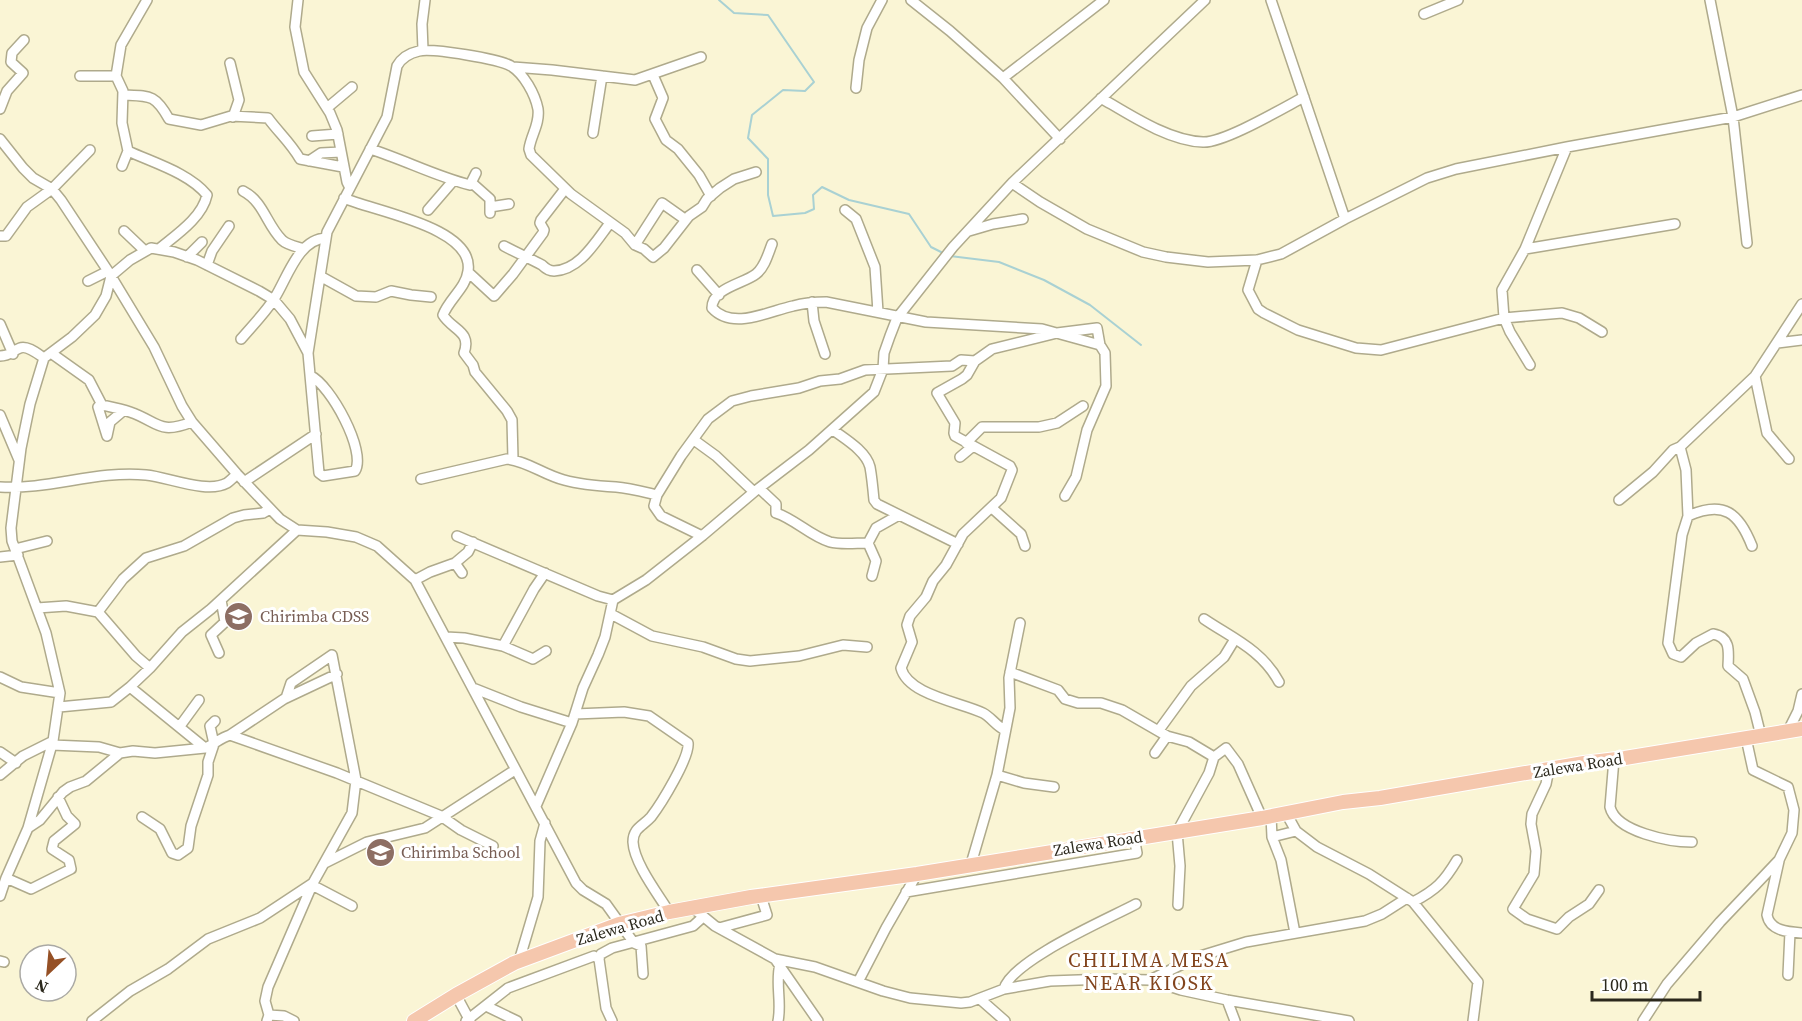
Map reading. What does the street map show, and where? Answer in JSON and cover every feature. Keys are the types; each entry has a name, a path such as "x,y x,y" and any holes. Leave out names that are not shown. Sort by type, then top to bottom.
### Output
{"highway":[{"name":"Zalewa Road","path":"414,1021 519,961 619,924 669,912 698,913 761,896 916,874 1795,730"}],"street":[{"path":"122,166 128,152 122,123 123,95 117,76 121,45 147,0"},
{"path":"298,0 295,27 304,72 327,108 338,135 340,152 350,188"},
{"path":"423,50 422,24 425,0"},
{"path":"856,88 859,60 867,28 882,0"},
{"path":"911,0 1003,78 1060,139"},
{"path":"1003,78 1104,0"},
{"path":"457,536 598,596 613,600 646,580 809,450 874,392 897,318 967,232 1012,183 1205,0"},
{"path":"1271,0 1345,219"},
{"path":"1424,14 1458,0"},
{"path":"1710,0 1733,117 1747,243"},
{"path":"0,109 7,91 23,73 11,62 12,53 24,40"},
{"path":"308,353 330,224 387,117 395,74 400,61 406,56 423,50 496,60 513,67 552,69 635,80 701,57"},
{"path":"230,63 239,100 233,117"},
{"path":"513,67 527,84 538,108 536,128 528,149 531,155 565,189 625,233 635,245 653,257 711,196 734,179 756,172"},
{"path":"652,75 663,98 656,119 666,140 678,149 699,175 711,196"},
{"path":"80,76 117,76"},
{"path":"593,133 602,76"},
{"path":"327,108 352,87"},
{"path":"123,95 146,96 159,102 169,119 201,125 233,117 268,118 288,139 300,159 344,167"},
{"path":"1012,183 1087,229 1143,252 1208,262 1257,261 1281,254 1427,178 1456,169 1733,117 1802,95"},
{"path":"1101,98 1130,115 1177,137 1204,143 1232,134 1304,98"},
{"path":"312,136 338,135"},
{"path":"0,139 23,168 33,178 52,189 62,201 154,347 192,422 244,482 270,509 297,530 356,537 377,546 415,580 576,883 606,904 634,943 641,946 643,974"},
{"path":"1530,364 1504,318 1502,290 1526,249 1567,147"},
{"path":"370,149 400,158 440,178 470,185 472,183"},
{"path":"0,236 6,236 27,207 52,189 90,150"},
{"path":"128,152 170,170 200,187 207,195 205,204 197,214 159,249"},
{"path":"309,161 321,153 340,152"},
{"path":"472,183 476,173"},
{"path":"428,210 453,181"},
{"path":"472,183 490,199 490,210 509,204"},
{"path":"468,272 494,296 544,231 541,220 565,189"},
{"path":"243,191 257,200 282,241 304,249"},
{"path":"344,198 405,218 444,234 462,251 466,258 468,272 443,315 463,334 467,346 464,353 475,372 512,420 513,459"},
{"path":"635,245 662,204 686,220"},
{"path":"845,210 856,219 875,267 878,312"},
{"path":"967,232 993,224 1023,219"},
{"path":"504,246 552,271 570,266 581,259 609,223"},
{"path":"1526,249 1675,224"},
{"path":"207,265 212,251 229,226"},
{"path":"124,231 145,252"},
{"path":"241,339 274,300 304,249 315,240 326,238"},
{"path":"187,256 202,242"},
{"path":"772,244 756,274 719,295 712,303 712,308 717,313 735,319 747,319 812,302 841,304 897,318 926,322 1042,329 1100,345"},
{"path":"88,280 110,274 151,248 187,256 274,300 290,319 308,353 320,476 357,469 352,436 324,386 312,376"},
{"path":"1257,261 1248,290 1258,309 1298,330 1356,348 1381,350 1393,348 1504,318 1562,313 1579,318 1602,332"},
{"path":"698,270 719,295"},
{"path":"0,896 3,875 10,868 28,828 52,743 60,693 46,633 16,552 11,528 19,460 30,404 48,355 96,315 106,296 110,274"},
{"path":"320,276 356,296 376,297 391,291 431,297"},
{"path":"812,302 814,321 825,354"},
{"path":"1619,500 1653,472 1673,450 1680,447 1755,376 1802,304"},
{"path":"0,324 13,354"},
{"path":"1005,730 977,710 920,689 910,683 901,668 912,642 907,625 910,616 926,597 933,580 946,565 967,529 1001,498 1012,468 955,436 955,423 937,393 966,375 975,361 992,349 1057,333 1097,328 1100,345 1105,353 1106,386 1087,429 1076,477 1065,496"},
{"path":"1777,343 1802,340"},
{"path":"0,356 13,354 19,348 48,355 89,380 101,404 165,428 175,429 192,422"},
{"path":"702,536 661,516 654,506 657,495 708,419 732,401 799,388 820,381 840,379 865,370 952,366 961,360 975,361"},
{"path":"1755,376 1767,433 1789,459"},
{"path":"101,404 98,407 107,436 110,422 123,411"},
{"path":"960,457 982,427 1039,427 1057,423 1083,405"},
{"path":"0,415 19,460"},
{"path":"833,430 860,452 866,460 869,465 874,500 880,506 958,544"},
{"path":"244,482 316,434"},
{"path":"694,440 776,504 776,513 785,516 816,536 832,542 868,543"},
{"path":"1680,447 1686,470 1688,516 1682,535 1668,642 1673,654 1681,657 1696,643 1713,634 1726,640 1728,666 1743,679 1761,736"},
{"path":"421,479 498,460 513,459 549,476 564,480 657,495"},
{"path":"0,487 15,488 96,477 146,475 214,487 226,483 237,474"},
{"path":"992,508 1021,534 1025,546"},
{"path":"98,612 123,579 146,558 184,546 233,518 263,513 270,509"},
{"path":"1688,516 1717,509 1729,513 1737,517 1744,526 1752,546"},
{"path":"868,543 876,528 899,514"},
{"path":"59,707 108,703 130,687 182,632 221,600 297,530"},
{"path":"0,557 47,541"},
{"path":"415,580 455,563 468,552 473,542"},
{"path":"868,543 876,561 872,576"},
{"path":"455,563 462,573"},
{"path":"503,646 534,588 545,573"},
{"path":"219,653 211,635 225,622 221,600"},
{"path":"536,806 605,637 613,600"},
{"path":"37,608 66,606 98,612 136,656 150,668"},
{"path":"611,614 652,636 703,647 750,662 799,656 843,645 867,647"},
{"path":"1204,619 1259,655 1279,682"},
{"path":"971,864 997,775 1010,708 1010,672 1020,623"},
{"path":"446,637 464,638 503,646 533,659 546,651"},
{"path":"1155,753 1163,733 1191,686 1224,657 1235,639"},
{"path":"286,698 291,683 332,655 356,780 352,813 313,884 268,987 265,1001 268,1018 284,1016 294,1021"},
{"path":"1010,672 1058,690 1069,700 1082,704 1101,704 1122,710 1163,733 1190,742 1214,758"},
{"path":"0,775 33,750 52,743 99,747 120,753 133,751 155,753 209,746 220,737 230,735 286,698 337,674"},
{"path":"0,677 21,687 60,693"},
{"path":"130,687 209,746"},
{"path":"472,688 487,695 573,718 624,712 649,716 687,743 687,752 675,777 651,816 634,832 633,841 638,858 669,912"},
{"path":"1795,730 1802,694"},
{"path":"487,695 504,696"},
{"path":"180,726 199,700"},
{"path":"142,817 160,830 172,853 178,855 188,848 191,826 208,775 210,726 215,721"},
{"path":"230,735 356,780 441,816 461,830 493,846"},
{"path":"1643,1021 1667,984 1720,922 1779,860 1797,832 1788,787 1753,770 1746,738"},
{"path":"1178,905 1180,866 1177,831 1209,773 1214,758 1226,748 1238,764 1267,817 1283,870 1294,933"},
{"path":"0,752 16,763"},
{"path":"28,828 40,820 58,797 70,787 87,781 120,753"},
{"path":"1614,759 1610,807 1613,814 1630,827 1646,834 1674,842 1692,842"},
{"path":"1550,769 1546,784 1532,814 1531,824 1536,850 1534,874 1513,909 1527,919 1557,929 1569,917 1589,904 1599,890"},
{"path":"325,863 368,842 416,831 515,770"},
{"path":"997,775 1024,783 1054,787"},
{"path":"3,875 31,889 72,869 69,861 52,849 54,841 75,824 67,816 58,797"},
{"path":"1286,813 1296,831 1317,847 1356,867 1410,900 1478,982 1473,1021"},
{"path":"519,961 538,897 540,841 544,823"},
{"path":"1272,837 1296,831"},
{"path":"906,892 1137,853 1134,837"},
{"path":"1150,980 1197,957 1246,942 1365,921 1431,892 1441,884 1457,860"},
{"path":"1779,860 1767,915 1768,922 1776,929 1802,933"},
{"path":"858,982 916,874"},
{"path":"313,884 352,906"},
{"path":"92,1021 130,990 168,969 208,939 260,918 313,884"},
{"path":"718,928 767,915 761,896"},
{"path":"1004,989 1011,976 1062,940 1136,904"},
{"path":"599,958 612,948 693,926 698,913 718,928 778,962 818,1021"},
{"path":"1788,975 1790,932"},
{"path":"456,995 468,1020 503,991 514,985 570,963 594,956 599,958"},
{"path":"599,958 606,1008 612,1021"},
{"path":"778,962 797,962 901,996 939,1002 961,1003 980,999 1004,989 1050,981 1150,980 1181,990 1227,1000 1349,1021"},
{"path":"778,962 780,1006 778,1021"},
{"path":"980,999 1005,1021"},
{"path":"1227,1000 1235,1021"},
{"path":"486,1006 517,1021"}],"waterway":[{"path":"719,0 734,13 768,15 814,82 805,91 783,90 752,115 748,138 768,159 768,195 773,216 805,213 814,209 813,195 822,187 849,200 909,214 931,247 945,254"},
{"path":"950,256 999,262 1044,280 1090,305 1141,345"}],"place":[{"name":"Chirimba CDSS","path":"239,616"},
{"name":"Chirimba School","path":"380,852"}],"district":[{"name":"CHILIMA MESA NEAR KIOSK","path":"1149,972"}]}
